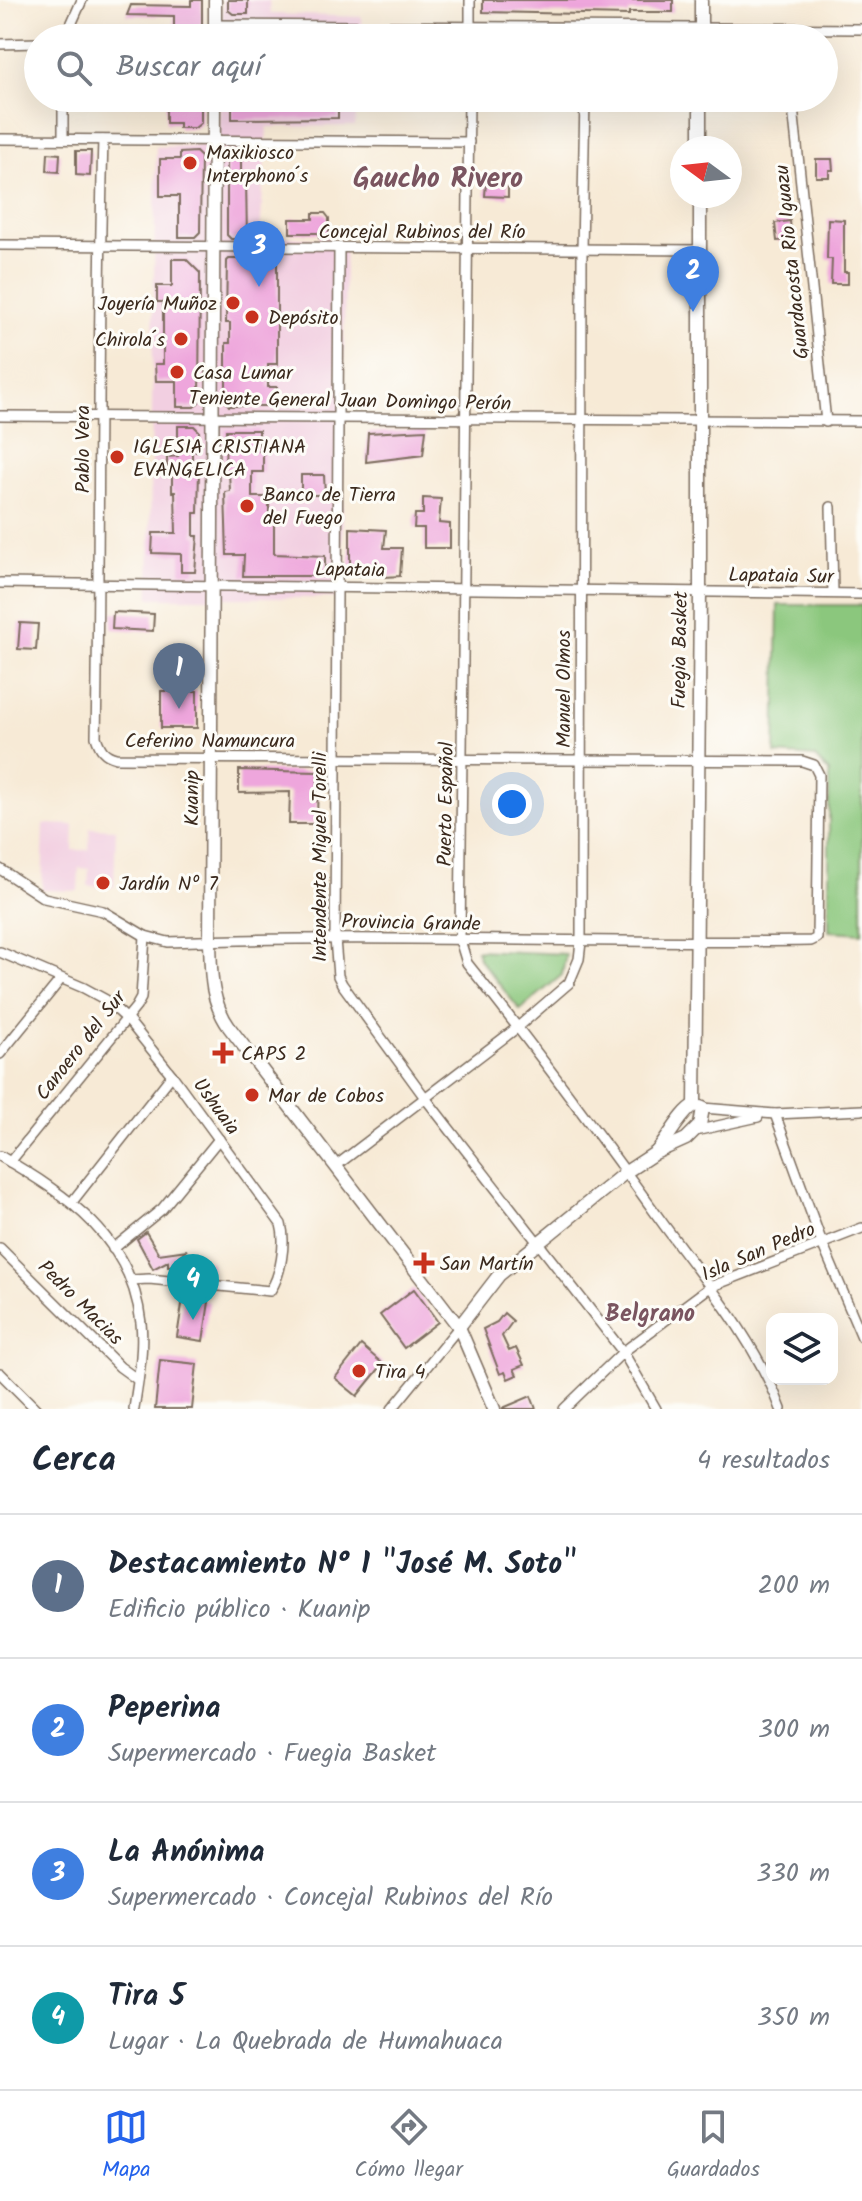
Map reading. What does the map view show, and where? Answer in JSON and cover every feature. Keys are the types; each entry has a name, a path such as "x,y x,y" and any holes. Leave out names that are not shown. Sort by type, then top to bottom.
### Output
{"main road":[{"path":"215,0 215,24"},
{"path":"701,0 701,24"},
{"name":"Kuanip","path":"214,112 211,983 219,1011 459,1327 494,1409"},
{"path":"700,112 700,136"},
{"name":"Fuegia Basket","path":"694,1132 702,1120 699,1106 697,943 700,208"},
{"path":"655,1153 688,1108 699,1106"},
{"path":"681,1121 686,1130 694,1132"},
{"path":"459,1327 493,1282 538,1244 626,1172 694,1132"}],"street":[{"path":"71,24 82,0"},
{"path":"470,0 470,24"},
{"path":"838,30 862,29"},
{"path":"0,44 24,43"},
{"path":"63,112 63,139"},
{"name":"Puerto Español","path":"469,112 460,940 467,963 710,1287 762,1367 781,1409"},
{"name":"Manuel Olmos","path":"337,1165 518,1027 569,983 579,959 585,112"},
{"name":"Guardacosta Rio Iguazu","path":"793,112 826,422"},
{"path":"0,139 469,142"},
{"name":"Pablo Vera","path":"103,140 99,247 101,416 96,737 99,747 107,756"},
{"name":"Concejal Rubinos del Río","path":"0,245 699,250"},
{"name":"Intendente Miguel Torelli","path":"339,248 335,939 338,976 426,1099 623,1352 656,1409"},
{"name":"Teniente General Juan Domingo Perón","path":"0,416 862,421"},
{"path":"831,507 833,593"},
{"name":"Lapataia","path":"0,583 700,592"},
{"name":"Lapataia Sur","path":"700,592 862,594"},
{"name":"Ceferino Namuncura","path":"107,756 802,761 814,765 819,775 817,938 811,941"},
{"name":"Provincia Grande","path":"0,869 44,898 103,911 145,936 168,942 335,939 697,943 811,941"},
{"name":"Canoero del Sur","path":"10,1162 141,998 145,936"},
{"name":"Ushuaia","path":"0,952 106,1000 127,1019 281,1224 283,1238 275,1283 270,1291 149,1279 131,1280"},
{"path":"0,1054 61,979"},
{"path":"72,1202 172,1075"},
{"path":"699,1106 775,1114 862,1110"},
{"path":"694,1132 775,1114"},
{"path":"775,1114 822,1243 862,1337"},
{"path":"113,1249 162,1209 219,1139"},
{"path":"0,1156 47,1183 87,1216 113,1249 131,1280 142,1325 134,1409"},
{"name":"Isla San Pedro","path":"564,1409 623,1352 710,1287 862,1228"},
{"name":"Pedro Macias","path":"0,1248 120,1367 138,1380"},
{"path":"392,1409 459,1327"},
{"path":"0,1373 36,1409"}],"shaded area":[{"path":"223,0 269,0 270,14 362,17 362,24 222,24"},
{"path":"220,112 356,112 355,126 267,127 260,235 345,241 342,598 149,598 156,147 219,145"},
{"path":"44,824 74,825 73,850 89,850 90,828 116,829 114,887 88,886 89,869 79,868 78,891 42,890"}],"green space":[{"path":"778,605 862,605 862,933 829,931 829,772 814,757 775,754"},
{"path":"476,950 566,954 562,975 520,1010 480,960"}],"building":[{"path":"191,0 202,0 202,24 174,24 174,16 127,15 131,5 191,6"},
{"path":"228,0 248,0 248,14 233,14 228,10"},
{"path":"483,0 673,0 673,12 629,12 629,15 483,12"},
{"path":"166,112 201,112 201,123 195,128 179,128 179,123 166,123"},
{"path":"232,112 338,112 338,118 232,119"},
{"path":"76,151 91,151 90,176 76,175"},
{"path":"196,152 201,157 200,232 195,237 179,237 179,196 160,196 160,159 180,159 180,153"},
{"path":"231,152 241,152 241,179 246,179 247,239 231,239 227,235 227,156"},
{"path":"48,153 60,154 59,172 47,171"},
{"path":"816,159 832,159 833,170 829,170 829,177 816,177"},
{"path":"486,182 508,182 508,197 485,196"},
{"path":"313,213 325,213 329,218 329,238 319,238 319,233 290,233 290,219 313,219"},
{"path":"828,219 844,220 844,272 848,272 848,284 831,284 832,259 827,259"},
{"path":"790,221 792,240 777,241 775,223"},
{"path":"172,259 186,259 200,273 199,402 194,407 177,407 177,381 156,381 155,364 163,364 163,302 157,302 157,286 172,286"},
{"path":"229,259 277,259 277,364 268,364 268,387 277,387 277,406 229,406 226,402 226,343 230,343 230,323 226,323"},
{"path":"178,426 194,426 199,431 199,451 192,451 192,470 199,470 198,513 194,513 194,536 198,536 195,572 181,572 181,554 152,553 153,533 176,533 175,492 172,492 172,470 167,470 167,457 178,456"},
{"path":"226,430 259,430 263,472 252,472 252,497 269,497 269,515 274,515 274,554 325,556 325,576 243,576 244,555 227,555 225,492 230,491 229,472 225,472"},
{"path":"426,430 423,455 366,462 368,433"},
{"path":"301,475 324,475 325,495 301,495"},
{"path":"423,498 441,499 439,523 450,524 450,548 424,548 424,528 414,528 415,514 423,514"},
{"path":"350,528 386,530 384,548 402,548 400,576 350,576"},
{"path":"113,612 154,614 153,631 112,629"},
{"path":"20,623 38,624 36,650 18,649"},
{"path":"161,691 197,691 197,728 161,728"},
{"path":"239,770 318,772 317,824 289,824 290,792 239,793"},
{"path":"146,1232 159,1254 187,1250 180,1255 181,1265 168,1266 168,1261 153,1269 137,1239"},
{"path":"188,1260 211,1262 210,1274 187,1272"},
{"path":"414,1289 438,1322 404,1348 380,1315"},
{"path":"183,1298 209,1302 203,1341 177,1337"},
{"path":"504,1313 513,1321 502,1336 509,1351 516,1348 524,1365 514,1369 517,1375 508,1379 505,1372 500,1374 483,1329 497,1322"},
{"name":"Tira 4","path":"361,1345 383,1364 357,1396 335,1378"},
{"path":"160,1360 197,1364 192,1409 155,1409"},
{"path":"531,1396 536,1409 503,1409 503,1408"}],"place":[{"name":"Maxikiosco Interphono´s","path":"190,163"},
{"name":"La Anónima","path":"259,287"},
{"name":"Joyería Muñoz","path":"233,303"},
{"name":"Peperina","path":"693,312"},
{"name":"Depósito","path":"252,317"},
{"name":"Chirola´s","path":"181,339"},
{"name":"Casa Lumar","path":"177,372"},
{"name":"IGLESIA CRISTIANA EVANGELICA","path":"117,457"},
{"name":"Banco de Tierra del Fuego","path":"247,506"},
{"name":"Destacamiento N° 1 \"José M. Soto\"","path":"179,709"},
{"name":"Jardín Nº 7","path":"103,883"},
{"name":"CAPS 2","path":"223,1053"},
{"name":"Mar de Cobos","path":"252,1095"},
{"name":"San Martín","path":"424,1263"},
{"name":"Tira 5","path":"193,1320"},
{"name":"Tira 4","path":"359,1371"}],"district":[{"name":"Gaucho Rivero","path":"438,177"},
{"name":"Belgrano","path":"650,1313"}]}
